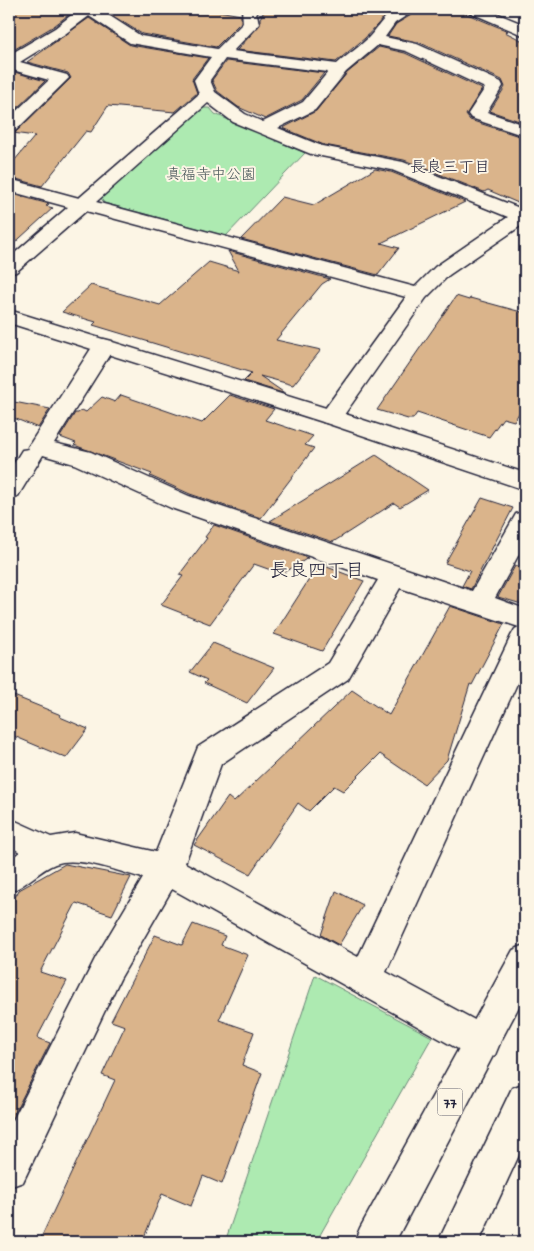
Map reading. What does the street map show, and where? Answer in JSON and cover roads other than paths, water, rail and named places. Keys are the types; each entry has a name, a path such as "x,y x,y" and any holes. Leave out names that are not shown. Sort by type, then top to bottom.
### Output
{"street":[{"path":"9,63 60,31 88,9 99,14 136,40 340,70"},
{"path":"246,9 251,24 221,54 202,80 208,94 239,118 317,150 397,166 524,216"},
{"path":"264,128 309,106 340,70 375,40 390,20 408,9"},
{"path":"474,9 525,32"},
{"path":"375,40 411,47 495,86 478,114 525,131"},
{"path":"9,63 61,78 9,126"},
{"path":"9,268 208,94"},
{"path":"9,185 419,294"},
{"path":"331,417 419,294 442,271 524,216"},
{"path":"9,316 331,417 525,482"},
{"path":"9,490 27,452 104,346"},
{"path":"27,452 82,458 180,502 525,619"},
{"path":"479,603 525,520"},
{"path":"9,1168 108,968 166,868 209,756 338,670 394,576"},
{"path":"366,978 525,636"},
{"path":"9,831 48,850"},
{"path":"9,878 48,850 75,847 166,868 482,1044"},
{"name":"77","path":"374,1242 525,961"},
{"path":"458,1242 525,1101"}],"district":[{"name":"長良三丁目","path":"450,166"},
{"name":"長良四丁目","path":"317,569"}],"park label":[{"name":"真福寺中公園","path":"211,174"}]}
